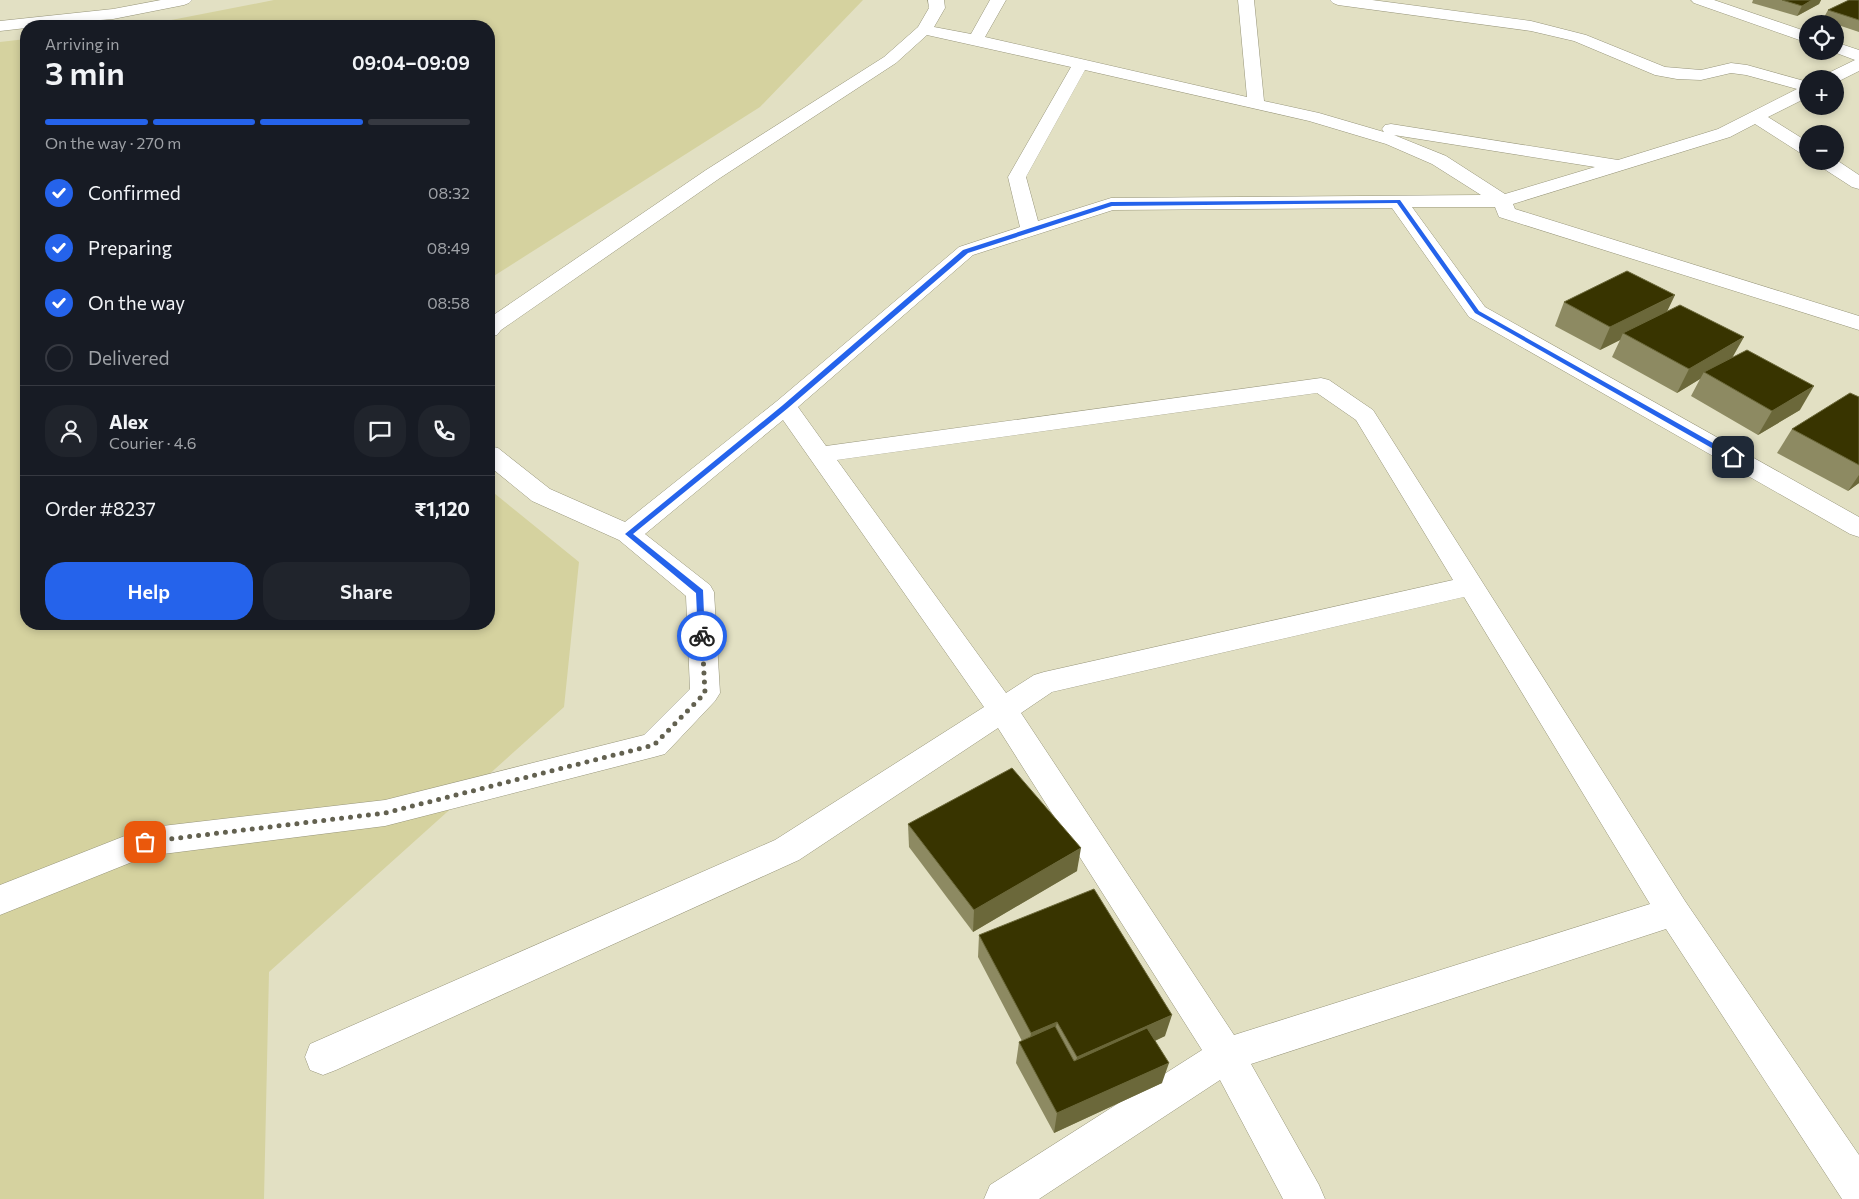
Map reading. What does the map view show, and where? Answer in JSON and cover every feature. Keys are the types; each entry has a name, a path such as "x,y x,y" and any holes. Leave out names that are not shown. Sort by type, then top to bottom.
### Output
{"street":[{"path":"56,20 113,14 184,0"},
{"path":"495,324 713,174 890,60 924,30 937,8 936,0"},
{"path":"976,40 998,0"},
{"path":"1246,0 1256,104"},
{"path":"1338,0 1531,26 1580,38 1661,71 1677,74 1700,75 1731,68 1747,70 1799,86"},
{"path":"1699,0 1799,35"},
{"path":"0,26 20,24"},
{"path":"924,30 1081,63 1312,116 1619,165"},
{"path":"1844,50 1859,56"},
{"path":"1031,230 1017,177 1081,63"},
{"path":"1844,72 1859,64"},
{"path":"628,534 785,406 966,251 1111,204 1503,201 1724,133 1799,94"},
{"path":"1312,116 1392,140 1439,160 1503,201 1506,213 1859,323"},
{"path":"1756,117 1799,144"},
{"path":"1839,170 1859,183"},
{"path":"1398,202 1477,312 1859,528"},
{"path":"820,455 1321,385 1365,415 1672,912 1859,1189"},
{"path":"785,406 1002,709 1226,1055 1305,1199"},
{"path":"0,900 145,842 385,813 654,745 705,693 700,592 628,534 541,494 495,459"},
{"path":"323,1057 787,850 1044,682 1471,586"},
{"path":"1004,1199 1226,1055 1672,912"}],"shaded area":[{"path":"274,0 863,0 760,107 495,275 495,20 171,20"},
{"path":"20,40 20,630 495,630 495,494 579,562 564,707 269,972 264,1199 0,1199 0,42"}],"building":[{"path":"1782,0 1812,0 1802,6"},
{"path":"1849,0 1859,0 1859,20 1844,15 1828,10"},
{"path":"1627,271 1675,295 1610,327 1564,302"},
{"path":"1680,305 1744,337 1689,369 1623,333"},
{"path":"1747,350 1814,386 1772,411 1704,372"},
{"path":"1850,393 1859,397 1859,465 1792,429"},
{"path":"1012,768 1081,848 974,910 908,824"},
{"path":"1094,889 1172,1015 1077,1057 1057,1022 1031,1033 979,935"},
{"path":"1055,1026 1074,1061 1147,1028 1169,1063 1057,1113 1019,1042"}],"way so far":[{"path":"145,842 385,813 654,745 705,693 702,636"}],"route":[{"path":"702,636 700,592 628,534 785,406 966,251 1111,204 1398,202 1477,312 1733,457"}]}
